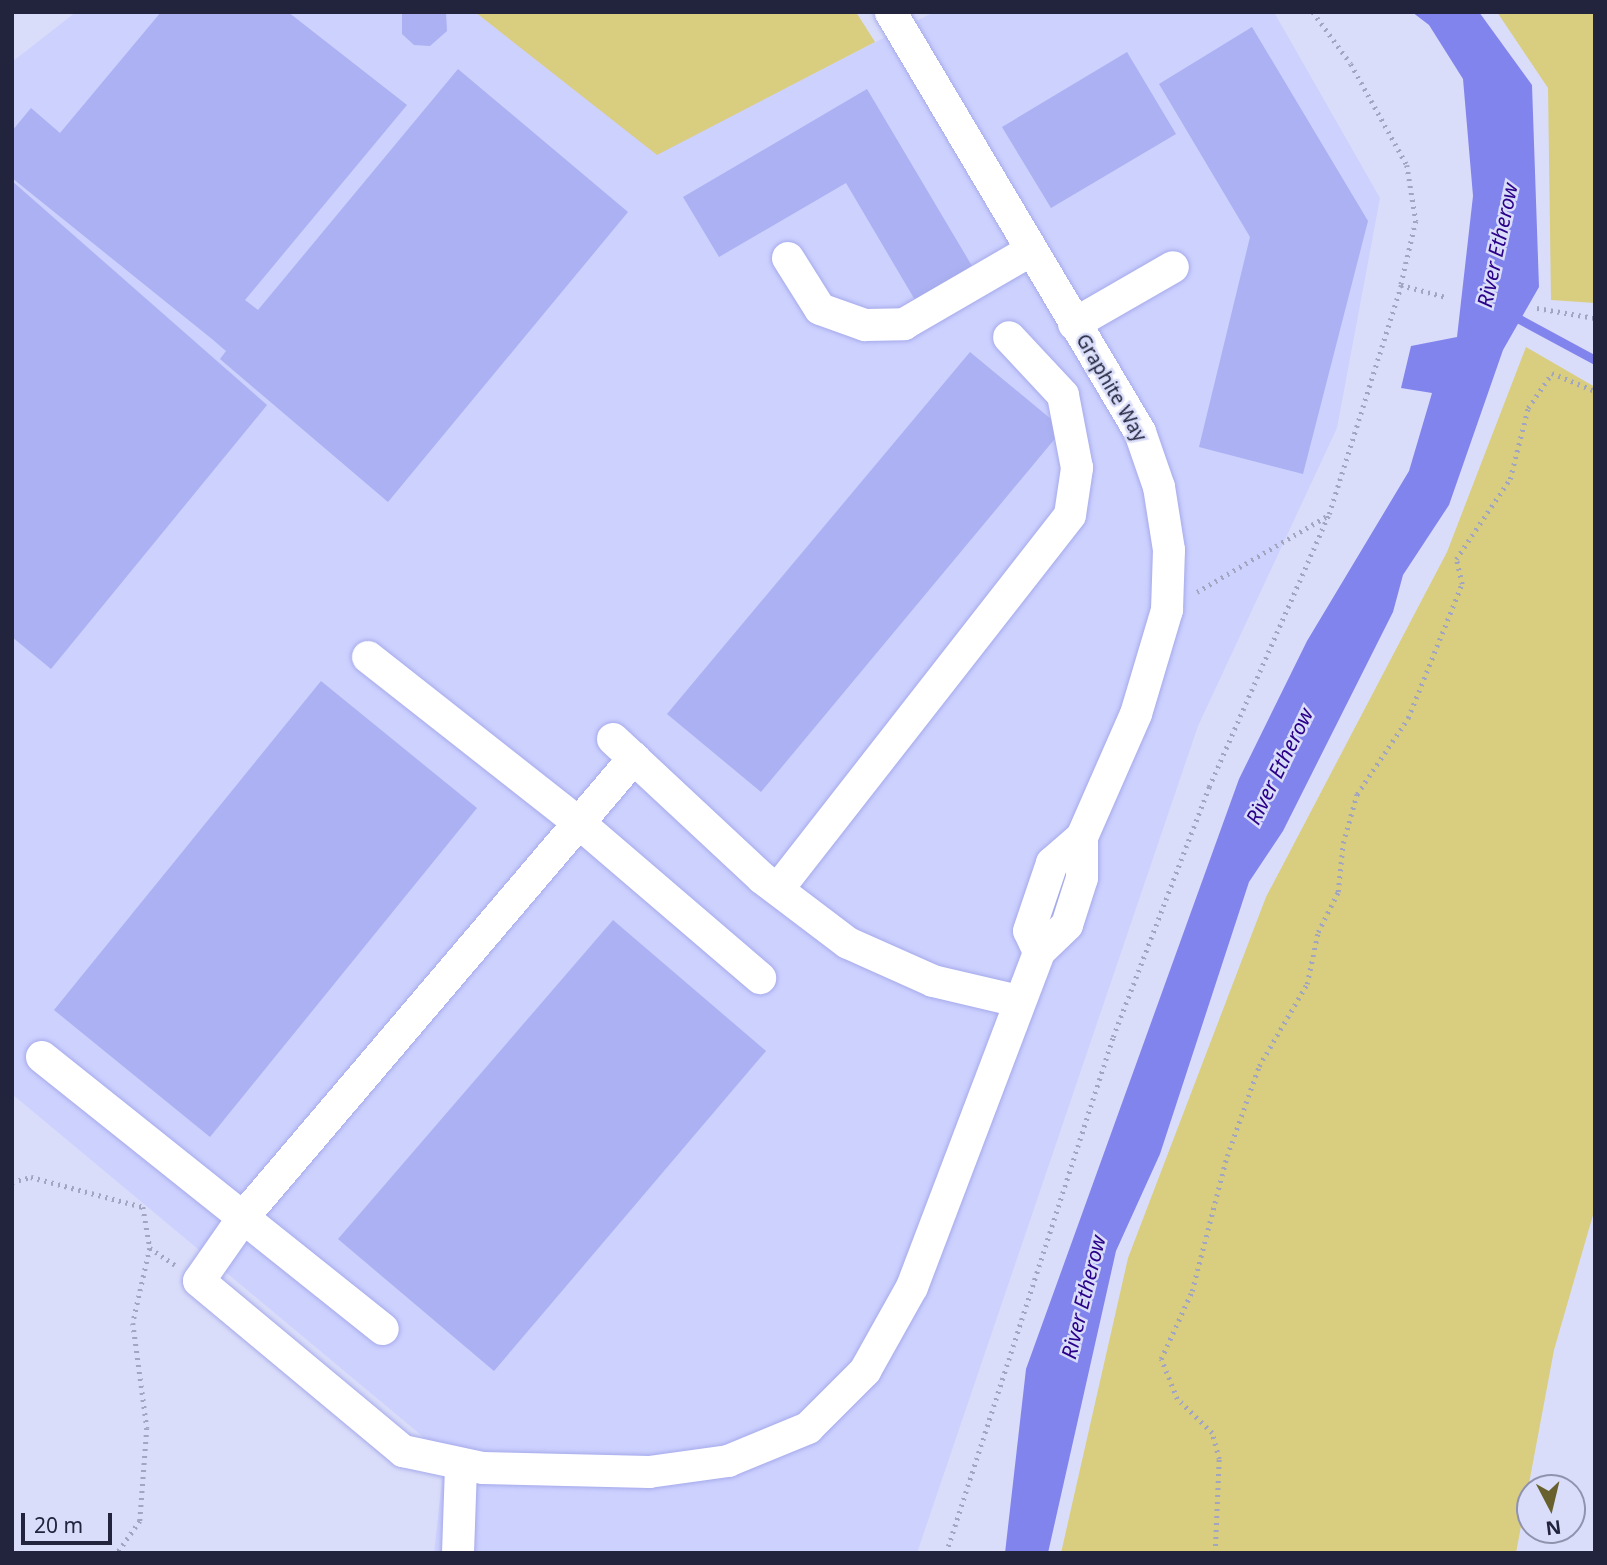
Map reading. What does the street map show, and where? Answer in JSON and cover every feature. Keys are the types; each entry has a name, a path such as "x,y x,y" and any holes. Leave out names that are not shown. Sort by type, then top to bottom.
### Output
{"street":[{"name":"Graphite Way","path":"891,12 1030,251 1140,432 1159,487 1169,550 1167,610 1136,714 1082,837 1082,878 1067,925 1039,952 1018,1001"},
{"path":"788,258 820,309 864,325 904,324 1030,251"},
{"path":"1074,324 1173,267"},
{"path":"778,889 1070,515 1077,468 1063,395 1009,337"},
{"path":"368,657 578,822 760,978"},
{"path":"623,748 778,889 848,943 933,981 1018,1001 912,1287 866,1371 808,1428 728,1461 649,1472 565,1474 461,1465 403,1451 199,1281 245,1215 578,822 623,748"},
{"path":"41,1056 245,1215 383,1329"},
{"path":"458,1553 461,1465"}],"path":[{"path":"946,1553 1113,1037 1209,787 1329,514 1401,285 1416,222 1407,165 1351,64 1313,12"},
{"path":"1401,285 1446,297"},
{"path":"1537,308 1595,318"},
{"path":"1215,1553 1219,1459 1212,1433 1177,1399 1161,1359 1192,1291 1227,1156 1259,1066 1307,984 1318,932 1338,892 1357,794 1408,718 1462,584 1456,559 1510,480 1528,408 1552,373 1595,391"},
{"path":"1167,610 1329,514"},
{"path":"12,1182 32,1177 143,1207 150,1248 133,1323 146,1441 140,1521 118,1553"}],"shaded area":[{"path":"76,12 475,12 657,154 934,12 1274,12 1380,198 1337,428 1198,726 917,1553 434,1553 445,1455 12,1094 12,62"},
{"path":"475,12 856,12 875,42 657,155"},
{"path":"1497,12 1595,12 1595,303 1551,300 1548,88"},
{"path":"1526,347 1595,387 1595,1208 1554,1350 1531,1474 1516,1474 1516,1553 1061,1553 1128,1258 1266,897 1447,552"}],"water":[{"name":"River Etherow","path":"1412,12 1479,12 1532,85 1539,287 1503,350 1449,505 1403,575 1393,612 1283,831 1249,882 1160,1154 1116,1251 1048,1553 1005,1553 1026,1369 1239,779 1307,641 1409,471 1432,393 1401,388 1411,346 1457,337 1473,196 1463,79 1429,25"}],"building":[{"path":"161,12 288,12 407,105 245,300 258,310 458,69 628,212 388,502 220,359 226,351 12,178 12,131 31,108 60,133"},
{"path":"402,12 446,12 447,31 430,46 414,45 402,34"},
{"path":"1252,27 1368,221 1303,474 1199,447 1250,237 1159,84"},
{"path":"1127,52 1176,134 1051,208 1002,127"},
{"path":"867,89 972,266 915,300 846,183 719,257 683,197"},
{"path":"12,181 267,405 51,669 12,637"},
{"path":"970,352 1063,429 761,792 667,714"},
{"path":"321,681 477,808 210,1137 54,1010"},
{"path":"613,920 766,1051 494,1371 338,1239"}],"waterway":[{"path":"1510,314 1595,360"}]}
